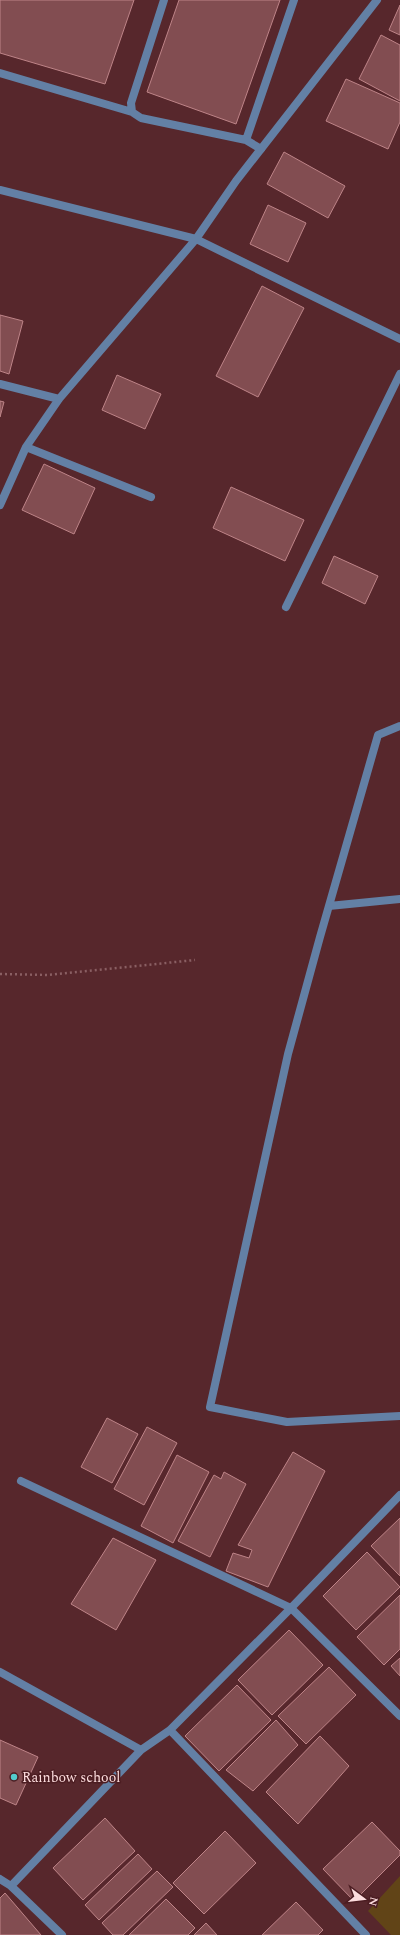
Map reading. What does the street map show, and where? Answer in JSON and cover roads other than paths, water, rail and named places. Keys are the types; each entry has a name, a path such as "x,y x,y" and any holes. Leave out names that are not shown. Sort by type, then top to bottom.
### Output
{"street":[{"path":"132,112 130,103 164,0"},
{"path":"246,140 294,0"},
{"path":"0,505 26,447 59,399 196,239 261,149 377,0"},
{"path":"0,73 132,112 141,118 246,140 261,149"},
{"path":"0,190 196,239 400,339"},
{"path":"286,607 400,374"},
{"path":"0,384 59,399"},
{"path":"26,447 151,497"},
{"path":"400,726 378,735 329,906 288,1054 210,1407 287,1422 400,1416"},
{"path":"329,906 400,899"},
{"path":"21,1481 291,1608 400,1716"},
{"path":"12,1886 141,1750 170,1730 291,1608 400,1494"},
{"path":"0,1672 141,1750"},
{"path":"170,1730 366,1935"},
{"path":"0,1879 12,1886 62,1935"}],"place":[{"name":"Rainbow school","path":"14,1777"}]}
